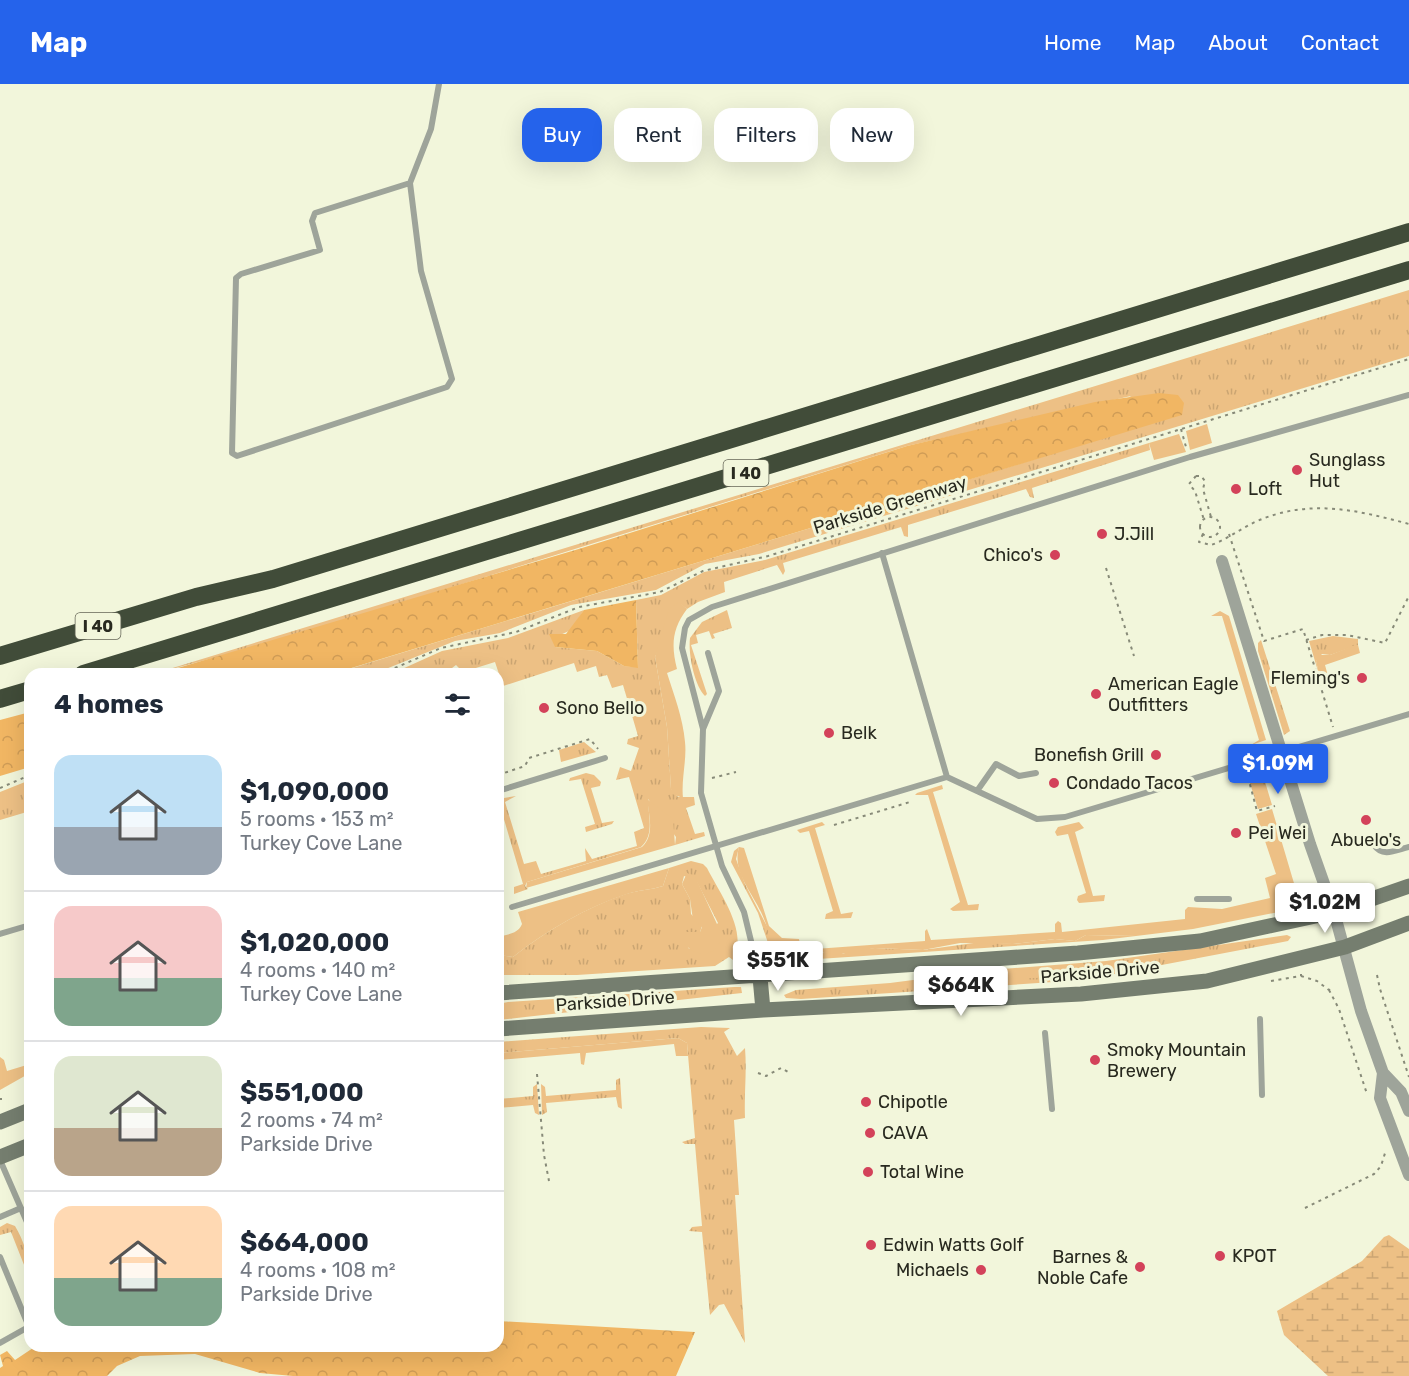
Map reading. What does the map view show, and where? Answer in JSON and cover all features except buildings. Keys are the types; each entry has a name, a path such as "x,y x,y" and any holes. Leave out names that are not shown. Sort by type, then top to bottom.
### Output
{"highway":[{"name":"I 40","path":"0,656 196,597 273,579 1409,232"},
{"name":"I 40","path":"103,668 1409,270"},
{"path":"0,699 24,692"}],"street":[{"path":"1222,561 1281,754 1345,947 1361,1011 1383,1073 1401,1092 1409,1111"},
{"name":"Parkside Drive","path":"504,993 1077,954 1200,941 1334,912 1409,886"},
{"name":"Parkside Drive","path":"504,1029 763,1010 1081,994 1207,981 1345,947 1409,923"},
{"path":"760,977 763,1010"},
{"path":"1383,1073 1380,1098 1409,1175"},
{"path":"0,1122 24,1112"},
{"path":"0,1158 24,1148"}],"lane":[{"path":"410,183 315,213 312,221 320,250 241,274 236,278 232,453 237,456 447,387 452,379 421,271 410,183 431,129 439,84"},
{"path":"760,977 744,912 722,866 701,793 703,729 682,648 685,628 689,620 712,607 882,553 1190,457 1409,395"},
{"path":"882,553 947,777"},
{"path":"703,729 719,691 708,653"},
{"path":"512,907 947,777 1037,819 1065,817 1409,714"},
{"path":"504,789 605,758"},
{"path":"977,791 996,764 1019,776 1036,773"},
{"path":"1374,845 1378,851 1384,853 1409,847"},
{"path":"1197,899 1229,899"},
{"path":"0,934 24,927"},
{"path":"1260,1018 1262,1095"},
{"path":"1045,1033 1052,1109"},
{"path":"0,1158 24,1215"},
{"path":"0,1217 21,1208"},
{"path":"0,1257 24,1315"},
{"path":"0,1343 24,1330"}],"path":[{"name":"Parkside Greenway","path":"395,668 441,648 516,632 579,607 660,592 703,571 768,556 1409,358"},
{"path":"1203,534 1212,537 1219,531 1219,522 1211,517 1203,489 1205,481 1201,476 1196,476 1189,484 1195,491 1204,519 1201,525 1203,534 1199,542 1211,545 1258,521 1294,512 1338,507 1367,512 1409,524"},
{"path":"1204,519 1211,517"},
{"path":"1229,534 1264,641 1302,630 1332,724"},
{"path":"1106,568 1134,656"},
{"path":"1306,640 1322,635 1347,635 1385,643 1409,596"},
{"path":"504,773 525,766 530,758 590,740 605,758"},
{"path":"700,780 736,772"},
{"path":"1248,777 1257,811 1275,806"},
{"path":"0,788 24,778"},
{"path":"834,825 910,802"},
{"path":"1377,975 1409,1077"},
{"path":"1301,976 1317,981 1330,989 1339,1009 1369,1100"},
{"path":"758,1073 766,1076 781,1068 788,1072"},
{"path":"537,1074 544,1155 549,1180"},
{"path":"1305,1208 1374,1174 1381,1166 1386,1151 1383,1141"}],"green space":[{"path":"1409,290 1409,356 759,554 705,564 656,590 571,605 500,633 455,641 388,668 352,668 827,523 834,528 894,511 899,501 1045,456 1131,396 907,446 288,638 173,668"},
{"path":"1159,393 1178,395 1184,403 1182,415 899,501 895,511 834,528 827,523 351,668 178,668 582,548 907,446 1095,402"},
{"path":"1207,424 1212,443 1190,450 1186,431"},
{"path":"1179,434 1186,452 1154,460 1149,443"},
{"path":"1149,443 1150,450 1032,488 1034,498 1030,497 1026,489 908,525 908,537 904,536 901,527 783,563 785,571 783,575 777,565 724,582 725,592 698,602 687,609 679,603 655,657 667,727 671,789 678,797 694,797 695,805 686,808 695,834 704,832 705,836 675,845 676,837 648,799 649,830 641,847 527,882 525,886 528,889 514,894 514,887 523,884 504,819 504,798 516,796 505,802 524,864 536,861 541,874 586,861 585,848 592,859 637,846 634,832 644,828 629,777 616,780 620,767 631,771 639,748 627,744 628,739 638,736 623,685 612,688 607,675 599,677 596,666 577,672 574,663 504,686 504,668 497,668 495,662 476,668 459,668 456,665 452,668 404,668 442,651 508,638 584,610 571,630 558,636 555,647 597,651 624,666 638,667 636,600 661,595 704,572 765,560"},
{"path":"636,600 638,668 624,666 597,651 555,647 549,634 566,634 584,610"},
{"path":"679,602 687,609 678,623 674,638 677,669 667,673 684,733 683,798 672,794 671,789 667,727 655,657 669,609"},
{"path":"727,610 732,628 713,634 715,638 712,639 709,631 696,635 698,643 691,645 707,694 705,696 693,668 690,638 702,622"},
{"path":"1220,611 1229,616 1266,740 1251,745 1259,740 1222,616 1211,616"},
{"path":"1333,636 1358,639 1358,645 1330,655 1322,654 1316,661 1320,678 1309,641"},
{"path":"1261,640 1290,731 1284,735 1258,651 1258,643"},
{"path":"1358,645 1360,653 1325,665 1328,676 1320,678 1316,661 1319,655 1330,655"},
{"path":"24,714 24,769 0,776 0,720"},
{"path":"584,742 596,752 561,762 559,750"},
{"path":"586,773 594,775 601,782 600,786 591,788 602,823 614,821 612,824 586,832 585,827 595,824 581,779 569,781 570,778"},
{"path":"1263,775 1272,805 1258,809 1249,780"},
{"path":"24,782 24,813 0,820 0,792"},
{"path":"942,785 943,789 933,792 968,905 979,904 978,910 953,911 950,909 960,902 928,795 915,795"},
{"path":"647,799 673,819 675,845 526,888 527,882 642,847 650,831"},
{"path":"1272,809 1296,890 1295,901 1290,907 1284,911 1193,929 1136,936 1086,935 1075,941 1055,939 1013,944 960,943 923,950 875,948 836,955 822,952 816,959 798,954 784,955 773,948 763,916 740,873 738,864 739,847 744,848 769,926 782,938 799,939 801,950 925,941 927,929 931,940 1055,932 1055,924 1058,921 1061,923 1062,932 1185,919 1185,910 1188,907 1222,909 1270,898 1265,878 1276,874 1256,814"},
{"path":"822,822 825,825 815,828 841,914 853,912 851,918 825,919 826,914 833,911 809,831 800,833 797,830"},
{"path":"1079,822 1084,828 1075,832 1093,896 1105,895 1104,901 1079,903 1078,896 1086,893 1068,834 1057,836 1055,832 1058,827"},
{"path":"739,847 736,859 745,884 771,934 772,943 795,955 805,956 825,952 843,954 851,950 875,948 923,950 981,942 1013,944 1055,939 1075,941 1086,935 1136,936 1103,940 803,960 783,955 781,959 769,946 758,913 731,862 734,851"},
{"path":"691,861 703,864 707,868 735,925 738,937 733,960 729,957 715,966 577,975 504,975 504,956 513,957 553,929 596,906 626,894 663,886 669,868","holes":["684,876 696,880 718,923 691,949 688,948 687,932 700,932 702,926 691,914 690,899 682,884"]},
{"path":"669,868 663,886 631,893 596,906 553,929 513,957 504,956 504,935 515,932 522,924 518,912"},
{"path":"687,873 695,876 722,935 720,943 711,952 695,952 684,944 684,932 700,932 702,927 693,920 690,899 682,884"},
{"path":"1287,935 1291,937 1288,941 1083,980 801,999 786,998 784,995 796,990 890,983 990,970 1106,961"},
{"path":"1040,968 1079,971 1084,972 1084,976 1009,979 1004,976 1010,971"},
{"path":"741,987 742,993 504,1019 504,1003"},
{"path":"701,1027 730,1028 724,1032 737,1056 745,1048 746,1066 745,1118 734,1120 739,1195 735,1195 745,1343 724,1304 719,1305 710,1315 702,1232 689,1231 692,1227 702,1226 695,1144 682,1142 695,1138 687,1043 678,1038 504,1052 504,1042"},
{"path":"678,1038 687,1043 688,1056 676,1056 674,1044 586,1053 584,1065 581,1064 580,1053 504,1059 504,1052"},
{"path":"0,1057 4,1060 7,1071 24,1066 24,1076 0,1090"},
{"path":"620,1078 622,1109 618,1107 616,1097 546,1103 547,1112 542,1115 541,1084 545,1087 546,1096 616,1090 616,1080"},
{"path":"537,1084 539,1115 535,1113 533,1105 504,1107 504,1098 533,1096 533,1087"},
{"path":"7,1223 15,1226 24,1246 24,1265 11,1232 0,1235 0,1227"},
{"path":"1389,1235 1409,1249 1409,1376 1328,1376 1284,1335 1277,1311 1362,1261 1384,1237"},
{"path":"504,1321 695,1332 676,1376 293,1376 260,1373 195,1354 140,1356 117,1366 107,1376 0,1376 0,1368 3,1366 0,1355 7,1351 15,1360 27,1352 504,1352"}],"place":[{"name":"Sunglass Hut","path":"1297,470"},
{"name":"Loft","path":"1236,489"},
{"name":"J.Jill","path":"1102,534"},
{"name":"Chico's","path":"1055,555"},
{"name":"Fleming's","path":"1362,678"},
{"name":"American Eagle Outfitters","path":"1096,694"},
{"name":"Sono Bello","path":"544,708"},
{"name":"Belk","path":"829,733"},
{"name":"Bonefish Grill","path":"1156,755"},
{"name":"Condado Tacos","path":"1054,783"},
{"name":"Abuelo's","path":"1366,820"},
{"name":"Pei Wei","path":"1236,833"},
{"name":"Smoky Mountain Brewery","path":"1095,1060"},
{"name":"Chipotle","path":"866,1102"},
{"name":"CAVA","path":"870,1133"},
{"name":"Total Wine","path":"868,1172"},
{"name":"Edwin Watts Golf","path":"871,1245"},
{"name":"KPOT","path":"1220,1256"},
{"name":"Barnes & Noble Cafe","path":"1140,1267"},
{"name":"Michaels","path":"981,1270"}]}
